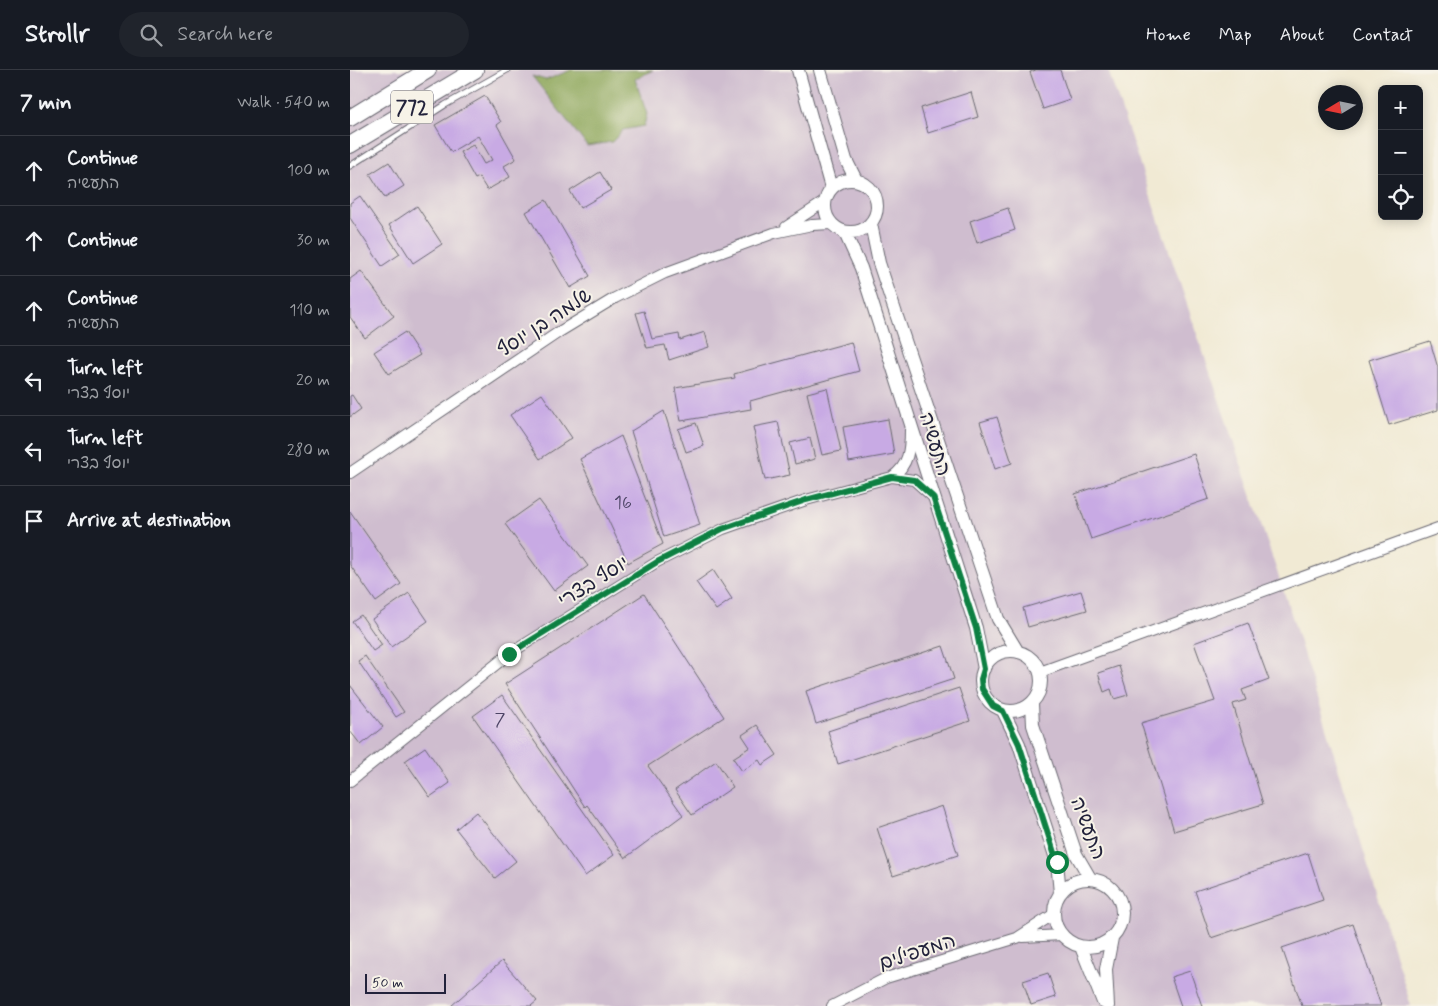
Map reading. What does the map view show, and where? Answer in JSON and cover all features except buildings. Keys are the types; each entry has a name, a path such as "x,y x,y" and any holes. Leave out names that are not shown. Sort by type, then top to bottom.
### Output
{"main road":[{"name":"772","path":"350,118 428,70"},
{"name":"772","path":"350,145 475,70"}],"street":[{"path":"798,70 831,188"},
{"path":"820,70 846,160 856,180"},
{"path":"856,180 865,184 876,198 875,216 870,224 855,233 846,233 831,224 826,218 824,202 831,188 838,183 856,180"},
{"name":"שלמה בן יוסף","path":"774,234 824,202"},
{"name":"שלמה בן יוסף","path":"350,473 559,332 615,298 665,273 774,234 831,224"},
{"name":"התעשיה","path":"870,224 879,263 995,610 1008,639 1018,652"},
{"name":"התעשיה","path":"846,233 860,268 976,628 984,669"},
{"path":"892,477 900,471 909,454 910,422"},
{"name":"יוסף בצרי","path":"350,782 509,654 657,562 722,529 806,500 892,477 914,480 933,497"},
{"path":"1040,672 1438,528"},
{"path":"1008,651 1018,652 1035,662 1040,672 1040,689 1032,704 1013,712 1003,711 993,706 986,699 981,679 984,669 998,654 1008,651"},
{"name":"התעשיה","path":"1032,704 1034,725 1076,854 1090,878"},
{"name":"התעשיה","path":"1003,711 1019,744 1057,862 1060,893"},
{"path":"1106,1006 1106,969 1112,938 1119,928 1122,918 1120,901 1111,887 1101,881 1090,878 1068,885 1060,893 1055,903 1056,925 1062,935 1070,942 1081,947 1098,946 1112,938"},
{"name":"המעפילים","path":"1017,938 1054,914"},
{"name":"המעפילים","path":"832,1006 886,978 1017,938 1062,935"},
{"path":"1081,947 1106,1006"}],"lane":[{"path":"350,166 445,105 507,70"}],"shaded area":[{"path":"350,70 1108,70 1290,610 1411,1006 350,1006"}],"green space":[{"path":"571,70 653,70 635,79 647,114 644,126 623,130 612,142 587,146 532,76 546,80"}],"route":[{"path":"509,654 657,562 722,529 806,500 892,477 904,477 914,480 933,497 976,628 984,669 981,679 982,689 986,699 993,706 1003,711 1019,744 1057,862"}]}
